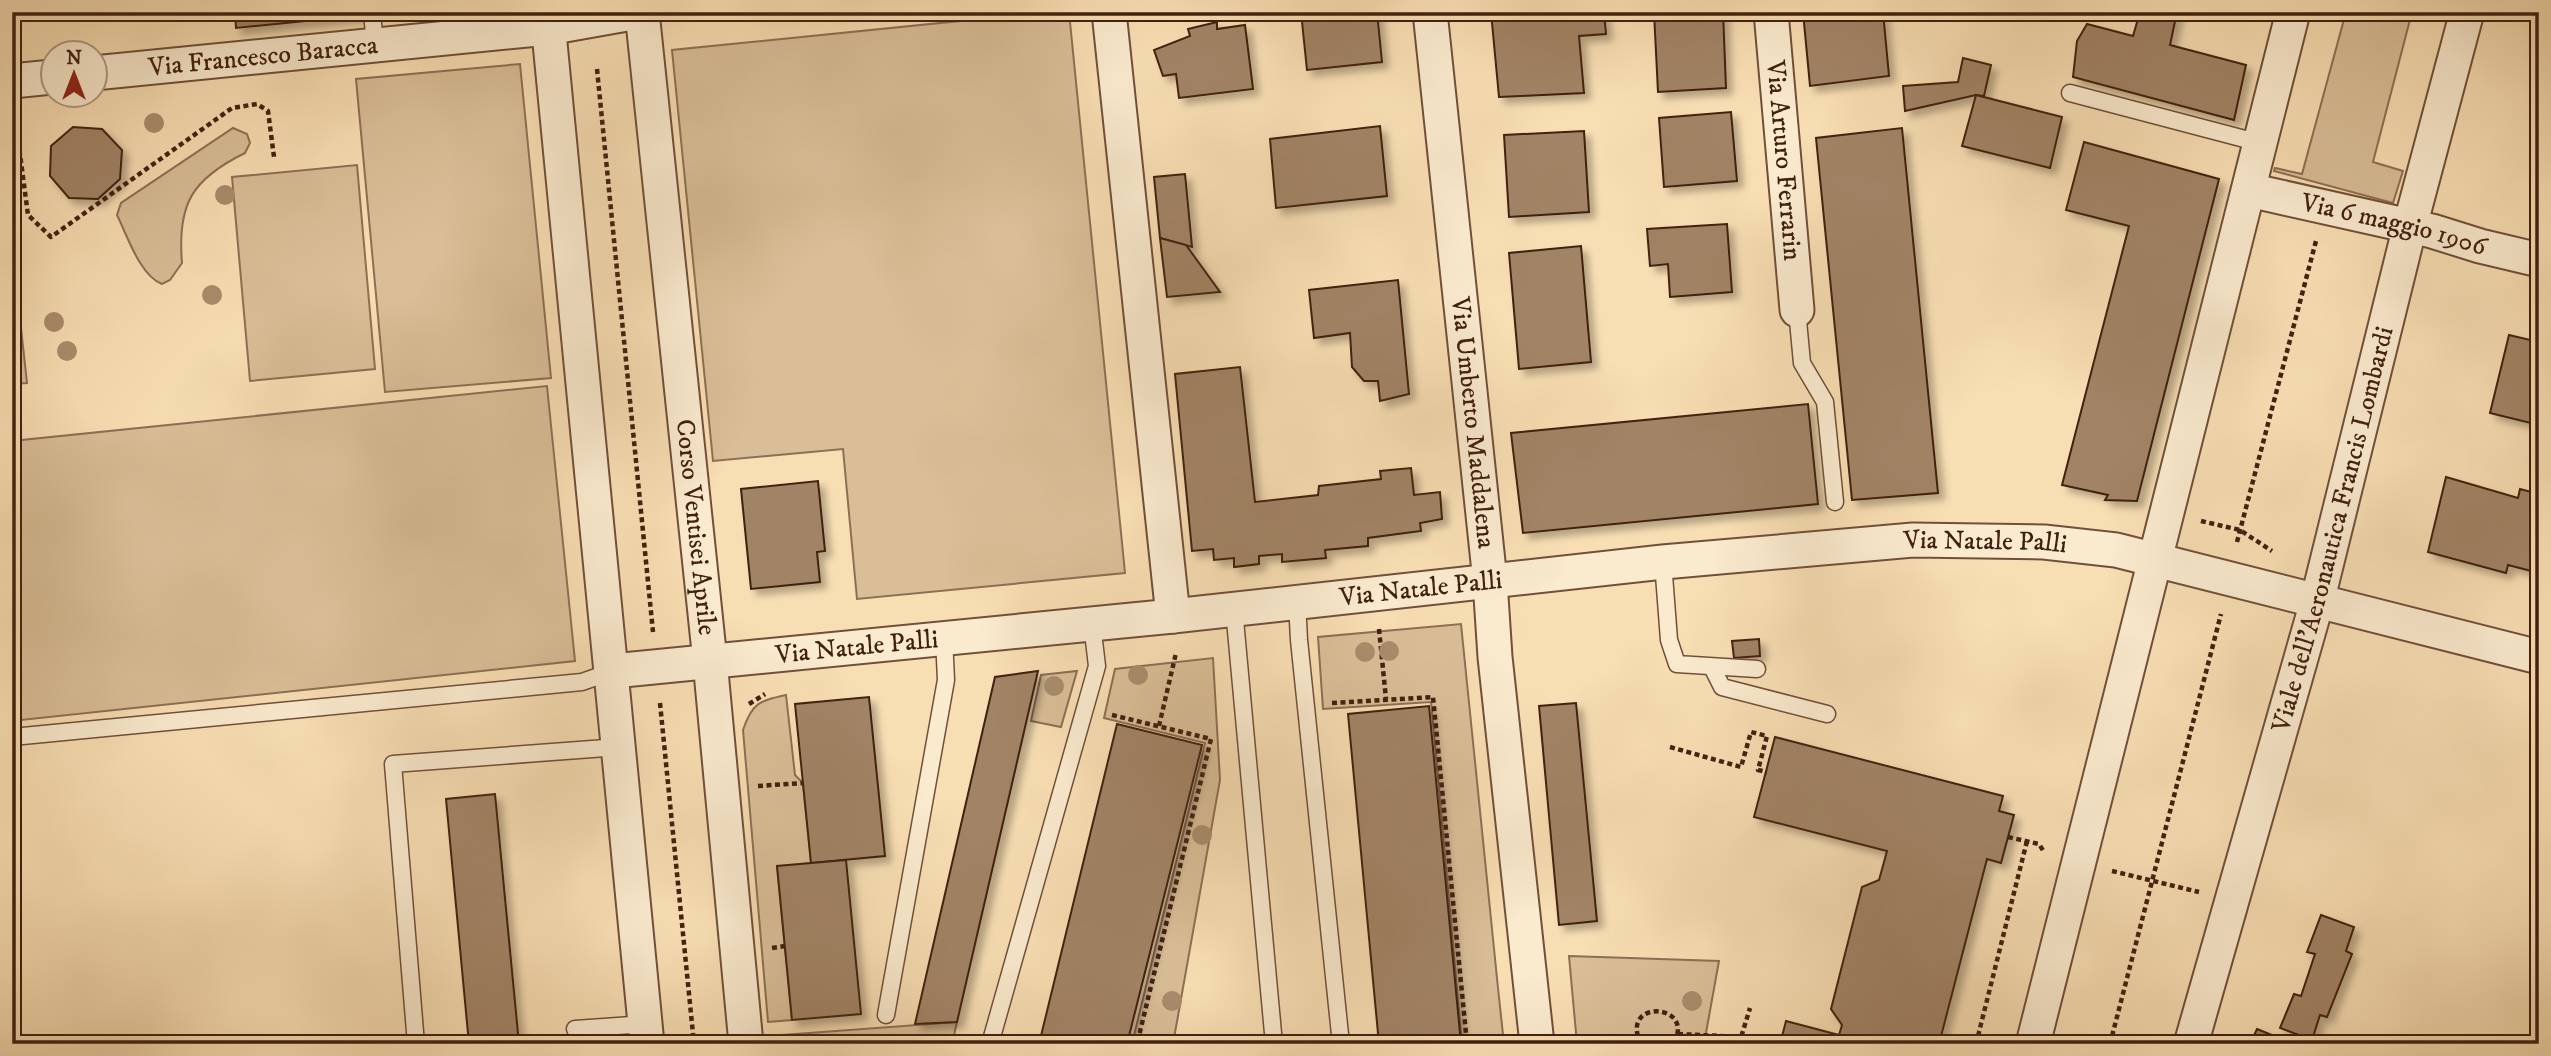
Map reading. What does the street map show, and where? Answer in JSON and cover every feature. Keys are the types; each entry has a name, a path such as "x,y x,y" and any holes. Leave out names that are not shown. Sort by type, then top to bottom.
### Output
{"street":[{"name":"Via Francesco Baracca","path":"108,72 375,45 547,20 640,12"},
{"name":"Corso Ventisei Aprile","path":"640,12 710,661 747,1044"},
{"path":"1109,12 1175,631"},
{"name":"Via Umberto Maddalena","path":"1430,12 1490,582 1494,657 1537,1044"},
{"name":"Via Arturo Ferrarin","path":"1771,12 1797,310"},
{"path":"2033,1044 2293,12"},
{"name":"Viale dell'Aeronautica Francis Lombardi","path":"2191,1044 2317,602 2410,226 2467,12"},
{"path":"547,20 647,1034"},
{"path":"13,97 38,84"},
{"name":"Via 6 maggio 1906","path":"2249,190 2410,226 2539,260"},
{"name":"Via Natale Palli","path":"612,671 1092,624 1175,631 1234,609 1662,562 1913,540 2044,542 2116,550 2156,559 2226,592 2317,602 2539,657"}],"lane":[{"path":"372,12 375,45"},
{"path":"2070,93 2260,143"},
{"path":"1797,310 1802,363 1825,402 1835,502"},
{"path":"1662,562 1669,640 1677,664 1757,670"},
{"path":"1297,602 1341,1044"},
{"path":"1234,609 1274,1044"},
{"path":"990,1044 1097,666 1092,624"},
{"path":"886,1015 946,680 944,638"},
{"path":"1712,667 1722,687 1827,715"},
{"path":"12,737 582,681 612,671"},
{"path":"416,1044 393,764 619,747"},
{"path":"575,1029 647,1034"}],"path":[{"path":"597,69 654,637"},
{"path":"13,97 28,215 51,237 232,108 257,104 268,111 274,157"},
{"path":"2237,542 2319,229"},
{"path":"2192,519 2240,530 2273,551"},
{"path":"2110,1044 2154,882 2226,592"},
{"path":"1379,625 1386,699"},
{"path":"1159,726 1176,659 1175,631"},
{"path":"742,711 753,700 775,692"},
{"path":"1331,703 1433,697 1467,1044"},
{"path":"659,702 694,1044"},
{"path":"1111,715 1211,739 1137,1044"},
{"path":"1670,747 1741,767 1751,732 1767,736 1758,770 1767,772"},
{"path":"755,786 803,783"},
{"path":"2008,837 2039,844 2044,852"},
{"path":"1976,1044 2027,841"},
{"path":"2101,869 2231,900"},
{"path":"1740,1044 1750,1008"},
{"path":"1641,1044 1637,1024 1652,1011 1671,1015 1678,1027 1673,1044"},
{"path":"1678,1034 1743,1037"}],"shaded area":[{"path":"1069,12 1125,573 857,599 843,449 713,461 672,50"},
{"path":"2346,12 2412,12 2373,162 2403,171 2393,203 2274,171 2275,168 2302,174"},
{"path":"520,64 551,378 385,392 356,79"},
{"path":"233,128 247,134 250,143 245,153 212,173 192,196 182,225 182,263 170,280 162,284 147,273 135,254 117,215 121,203"},
{"path":"357,165 375,369 250,381 232,177"},
{"path":"12,245 27,383 12,384"},
{"path":"547,386 575,661 12,721 12,441"},
{"path":"1461,624 1504,1044 1462,1044 1431,702 1323,709 1318,637"},
{"path":"1213,658 1220,780 1173,1044 1132,1044 1205,743 1104,718 1115,669"},
{"path":"1077,671 1061,727 1031,721 1041,675"},
{"path":"786,695 795,775 803,783 811,863 777,867 792,1020 768,1022 743,730 753,709 769,699"},
{"path":"1569,956 1719,961 1704,1044 1577,1044"},
{"path":"957,1022 952,1044 770,1044 769,1036"}],"building":[{"path":"235,12 364,12 364,15 236,28"},
{"path":"1301,12 1377,12 1382,62 1307,70"},
{"path":"1491,12 1604,12 1606,34 1579,36 1584,93 1499,97"},
{"path":"1654,12 1723,12 1726,88 1658,92"},
{"path":"1803,12 1883,12 1889,76 1810,86"},
{"path":"2140,12 2177,12 2170,45 2246,65 2234,120 2073,77 2077,41 2087,24 2133,36"},
{"path":"1217,22 1217,29 1245,25 1253,89 1179,98 1176,74 1163,76 1154,50 1190,36 1188,29"},
{"path":"1963,58 1991,65 1984,96 1976,95 1905,111 1903,86 1958,82"},
{"path":"1976,95 2062,117 2050,168 1962,146"},
{"path":"1731,112 1737,181 1664,187 1659,118"},
{"path":"1380,126 1387,196 1276,208 1270,139"},
{"path":"73,127 102,129 122,150 120,179 98,199 69,198 50,176 51,146"},
{"path":"1902,128 1938,493 1852,500 1816,138"},
{"path":"1584,131 1589,212 1509,217 1504,135"},
{"path":"2084,142 2219,179 2137,501 2105,500 2108,495 2062,485 2129,226 2066,210"},
{"path":"1185,174 1192,247 1160,238 1154,177"},
{"path":"1727,224 1732,292 1670,297 1668,264 1650,266 1647,229"},
{"path":"1160,238 1186,245 1220,292 1167,297"},
{"path":"1581,246 1591,362 1519,369 1509,253"},
{"path":"1398,280 1409,394 1380,401 1378,381 1364,381 1352,367 1350,333 1314,338 1309,290"},
{"path":"2509,335 2539,342 2539,425 2490,413"},
{"path":"1240,367 1255,502 1318,495 1319,486 1381,479 1380,471 1411,468 1414,495 1440,492 1442,519 1420,523 1421,531 1368,538 1368,546 1325,550 1326,558 1282,562 1282,554 1259,556 1259,564 1234,567 1234,558 1214,560 1213,549 1192,551 1175,374"},
{"path":"1808,404 1818,504 1523,533 1511,433"},
{"path":"2446,477 2518,498 2520,489 2539,494 2539,573 2508,565 2506,573 2428,552"},
{"path":"818,481 825,551 817,552 820,582 751,589 741,489"},
{"path":"1759,639 1760,656 1734,658 1732,641"},
{"path":"1038,671 957,1022 915,1024 995,677"},
{"path":"869,697 885,856 811,863 795,704"},
{"path":"1576,703 1597,921 1559,925 1539,706"},
{"path":"1429,706 1461,1044 1379,1044 1348,714"},
{"path":"1117,724 1202,745 1127,1044 1039,1044"},
{"path":"1775,737 2003,796 1999,811 2014,815 2001,863 1987,859 1939,1044 1780,1044 1786,1021 1839,1035 1842,1025 1831,1009 1862,887 1879,880 1887,851 1754,817"},
{"path":"495,794 519,1044 469,1044 446,799"},
{"path":"846,860 861,1014 792,1020 777,866"},
{"path":"2321,915 2354,927 2346,951 2352,954 2327,1017 2320,1015 2312,1040 2280,1028 2294,994 2301,996 2315,954 2307,952"},
{"path":"2257,1029 2294,1044 2250,1044"}]}
